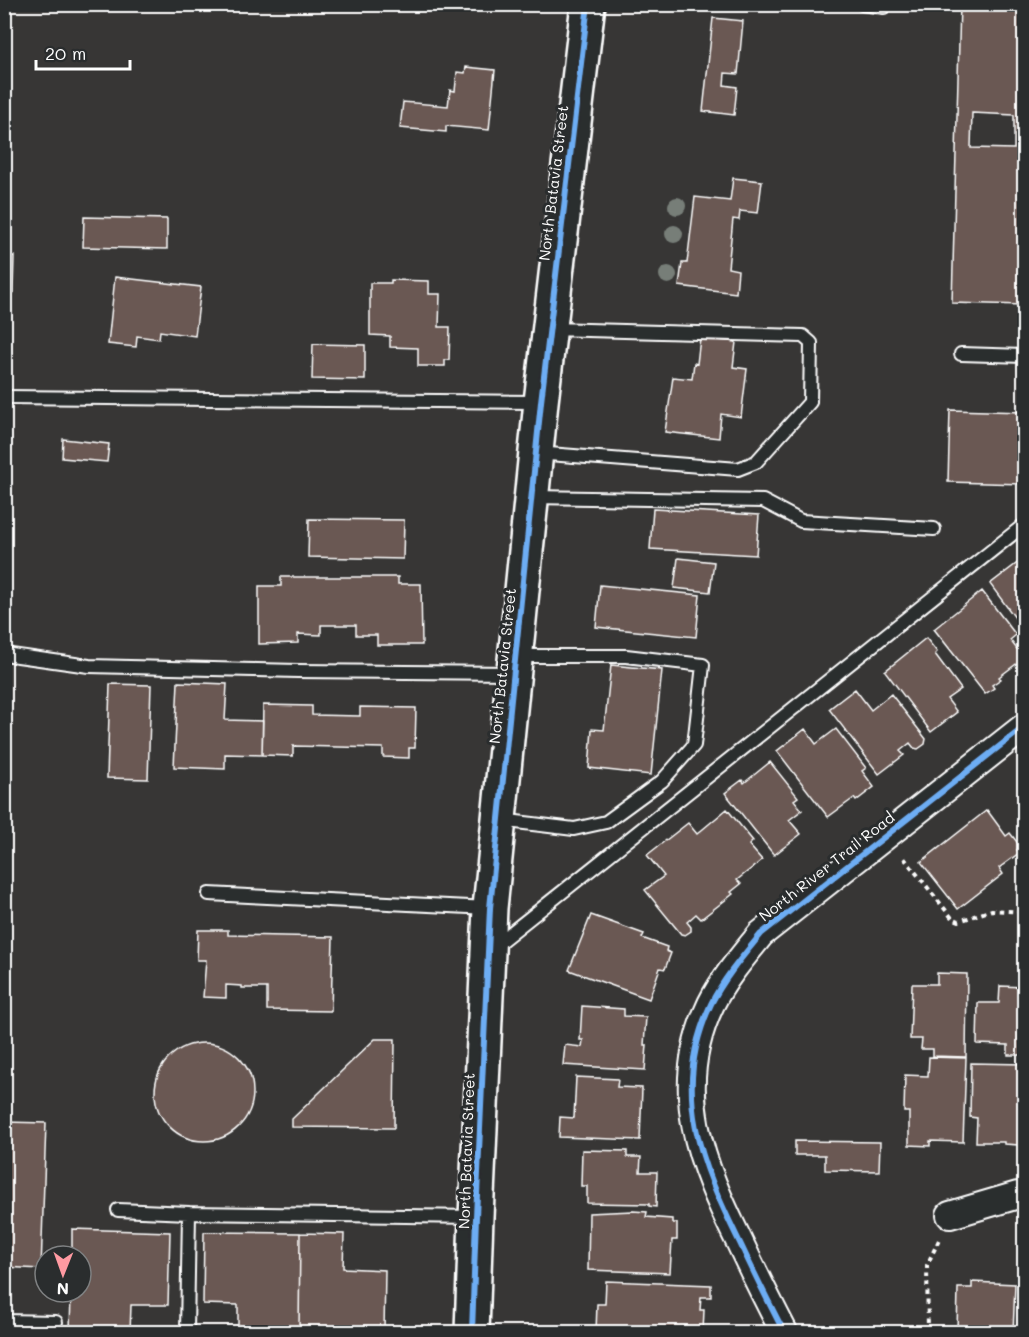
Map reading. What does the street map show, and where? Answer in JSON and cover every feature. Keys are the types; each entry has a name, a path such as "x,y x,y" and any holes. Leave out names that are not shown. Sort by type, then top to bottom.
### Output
{"main road":[{"name":"North Batavia Street","path":"472,1332 490,908 541,402 588,4"}],"street":[{"name":"North River Trail Road","path":"784,1332 725,1212 698,1143 692,1107 692,1071 699,1033 711,1004 730,971 761,934 1024,727"},
{"path":"950,1215 1018,1194 1024,1195"}],"lane":[{"path":"862,4 884,7"},
{"path":"536,453 738,469 756,462 810,402 812,343 803,336 549,329"},
{"path":"961,354 1024,356"},
{"path":"4,398 541,402"},
{"path":"532,497 763,501 801,521 934,529"},
{"path":"487,952 1024,525"},
{"path":"4,654 89,666 298,671 515,664 626,656 703,665 694,745 662,781 606,822 574,830 499,820"},
{"path":"209,894 490,908"},
{"path":"118,1210 189,1213 476,1216"},
{"path":"187,1332 189,1213"},
{"path":"4,1321 56,1322"}],"path":[{"path":"886,836 952,918 964,921 992,910 1024,912"},
{"path":"928,1332 927,1265 950,1215"}],"building":[{"path":"960,4 1024,4 1024,305 952,303","holes":["972,113 1014,115 1014,149 971,148"]},
{"path":"713,18 743,21 738,74 725,73 724,85 737,87 734,115 703,111"},
{"path":"466,67 495,70 489,130 446,126 446,132 400,128 403,102 448,106 450,90 455,91 457,72 465,73"},
{"path":"733,178 762,181 758,213 740,211 739,220 733,219 728,268 738,270 736,293 679,286 682,263 687,263 695,197 730,201"},
{"path":"84,217 167,219 167,249 83,247"},
{"path":"4,256 14,256 13,293 4,293"},
{"path":"115,277 201,287 195,336 160,331 159,339 137,336 136,347 108,344"},
{"path":"391,280 429,281 429,294 440,294 439,327 450,327 449,360 445,360 445,366 418,366 418,348 390,347 390,336 370,335 370,283 391,283"},
{"path":"700,338 736,342 733,367 747,369 741,417 721,414 719,438 665,432 673,377 692,379 694,363 697,364"},
{"path":"313,344 365,345 365,380 312,379"},
{"path":"950,410 1024,412 1024,484 948,482"},
{"path":"63,439 109,444 107,462 62,458"},
{"path":"653,509 759,515 756,555 650,549"},
{"path":"309,519 404,520 403,559 308,557"},
{"path":"678,558 714,562 710,592 674,588"},
{"path":"1024,558 1024,630 990,584"},
{"path":"281,577 398,577 398,584 421,584 422,645 377,645 377,635 356,635 356,625 321,625 321,635 298,634 298,643 259,644 259,586 281,586"},
{"path":"600,585 700,595 696,637 596,627"},
{"path":"982,591 1016,635 1010,640 1024,658 999,677 1001,679 992,685 994,688 985,694 934,629"},
{"path":"926,638 961,689 947,699 957,712 931,732 885,671"},
{"path":"611,665 662,670 651,775 589,768 592,729 604,730"},
{"path":"178,682 227,684 225,720 263,721 262,755 225,754 225,769 174,767"},
{"path":"110,684 151,685 148,779 107,778"},
{"path":"855,689 871,710 891,694 926,739 925,744 918,749 910,743 900,751 904,755 879,774 829,709"},
{"path":"263,705 312,706 312,715 360,716 360,707 416,708 415,748 409,748 409,758 383,757 383,748 293,746 293,756 262,755"},
{"path":"805,729 816,744 836,729 866,768 862,771 874,787 856,801 854,798 828,817 777,751"},
{"path":"770,762 798,797 794,800 802,810 789,820 801,834 774,855 725,793 742,780 744,783"},
{"path":"727,809 753,841 749,845 762,860 737,880 741,884 731,892 733,894 701,919 696,914 687,922 691,931 685,935 681,934 645,890 664,876 647,855 688,823 697,834"},
{"path":"987,810 1006,836 1010,833 1021,847 1017,850 1019,853 999,868 1003,874 958,909 921,862"},
{"path":"591,915 644,934 642,938 667,947 666,951 671,953 665,969 660,968 649,999 569,970"},
{"path":"198,930 228,930 228,935 333,937 331,1011 267,1010 267,988 242,988 242,986 226,985 226,998 203,997 206,960 197,960"},
{"path":"937,973 967,974 966,1057 933,1056 933,1049 921,1049 922,1039 910,1039 912,984 937,984"},
{"path":"1000,986 1024,987 1024,1055 1008,1055 1008,1045 977,1044 978,1003 999,1003"},
{"path":"582,1006 624,1009 624,1016 646,1017 645,1070 563,1065 565,1045 582,1047 583,1040 580,1040"},
{"path":"375,1039 395,1039 394,1128 292,1127 292,1119"},
{"path":"204,1043 223,1047 239,1057 249,1073 253,1092 249,1111 239,1127 223,1137 204,1141 185,1137 169,1127 159,1111 155,1092 159,1073 169,1057 185,1047"},
{"path":"929,1057 966,1058 963,1142 930,1141 930,1146 909,1145 909,1112 904,1112 905,1075 928,1076"},
{"path":"971,1063 1024,1064 1024,1147 1004,1144 1004,1142 976,1142 977,1118 970,1117"},
{"path":"576,1077 618,1079 617,1087 642,1088 640,1140 559,1137 560,1117 574,1118"},
{"path":"4,1122 46,1123 42,1244 33,1244 33,1269 4,1267"},
{"path":"795,1141 880,1142 879,1171 825,1170 825,1155 795,1155"},
{"path":"582,1150 627,1151 627,1157 641,1157 640,1172 657,1172 656,1207 649,1206 649,1204 587,1203 587,1186 581,1186"},
{"path":"647,1212 646,1217 672,1219 672,1223 677,1223 677,1240 672,1240 670,1273 588,1270 589,1213"},
{"path":"72,1229 170,1232 168,1305 131,1305 130,1332 70,1332 71,1304 93,1304 93,1244 72,1244"},
{"path":"204,1232 300,1233 299,1332 238,1332 238,1305 203,1304"},
{"path":"300,1233 344,1234 343,1268 385,1270 384,1332 299,1332"},
{"path":"606,1281 711,1285 711,1297 701,1297 700,1310 704,1310 703,1332 596,1332 597,1304 605,1304"},
{"path":"972,1282 1015,1284 1013,1332 957,1332 958,1288 972,1288"}],"cycle path":[{"path":"472,1332 490,908 541,402 588,4"},
{"path":"784,1332 713,1184 696,1126 692,1097 693,1067 699,1036 711,1004 728,976 761,934 1024,727"}]}
